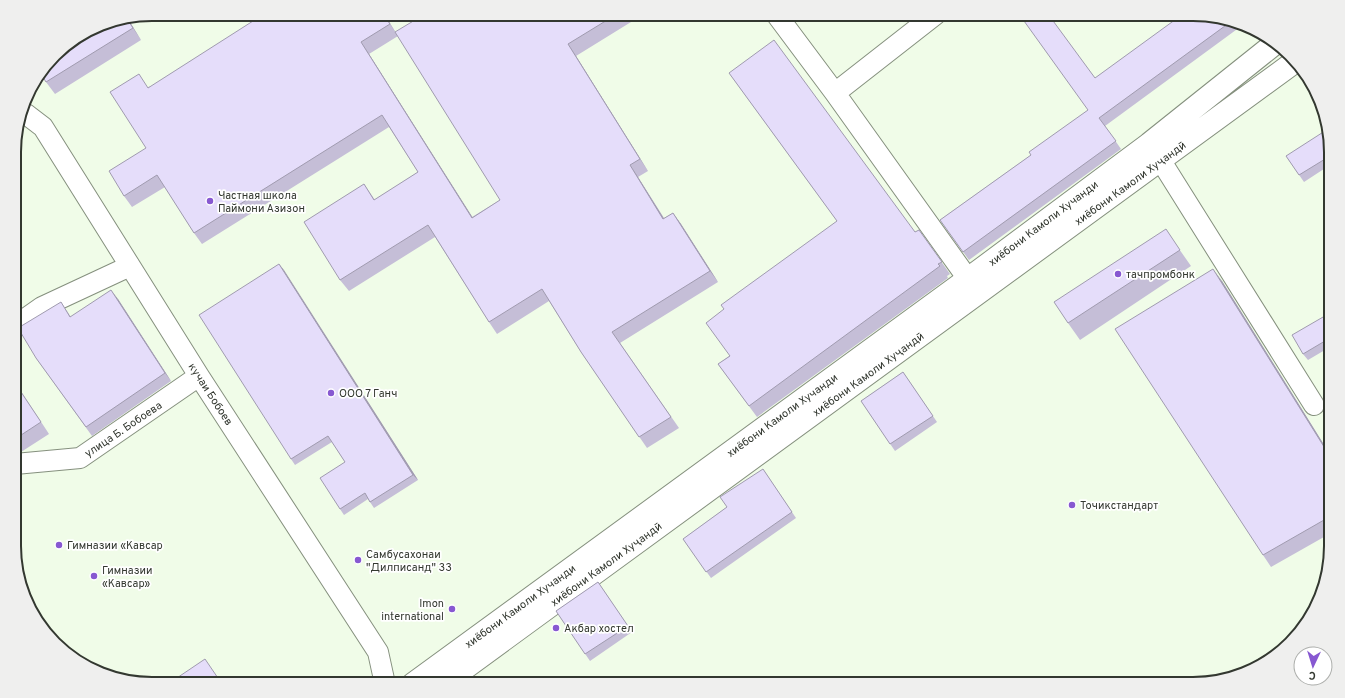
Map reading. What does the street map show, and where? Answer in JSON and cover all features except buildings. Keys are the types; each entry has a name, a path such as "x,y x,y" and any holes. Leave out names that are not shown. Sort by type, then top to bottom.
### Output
{"main road":[{"path":"1155,153 1271,47"},
{"name":"хиёбони Камоли Хуҷандӣ","path":"452,677 1155,153 1290,65"},
{"name":"хиёбони Камоли Хучанди","path":"423,677 968,279 1155,153"}],"street":[{"path":"781,21 835,93 968,279"},
{"path":"835,93 927,21"},
{"name":"кучаи Бобоев","path":"26,114 43,127 199,376 378,652 383,677"},
{"path":"1155,153 1314,405"},
{"path":"21,322 42,308 130,266"},
{"name":"улица Б. Бобоева","path":"21,463 80,458 199,376"}],"place":[{"name":"Частная школа Паймони Азизон","path":"210,201"},
{"name":"тачпромбонк","path":"1118,274"},
{"name":"ООО 7 Ганч","path":"331,393"},
{"name":"Точикстандарт","path":"1072,505"},
{"name":"Гимназии «Кавсар","path":"59,545"},
{"name":"Самбусахонаи \"Дилписанд\" 33","path":"358,560"},
{"name":"Гимназии «Кавсар»","path":"94,576"},
{"name":"Imon international","path":"452,609"},
{"name":"Акбар хостел","path":"556,628"}]}
